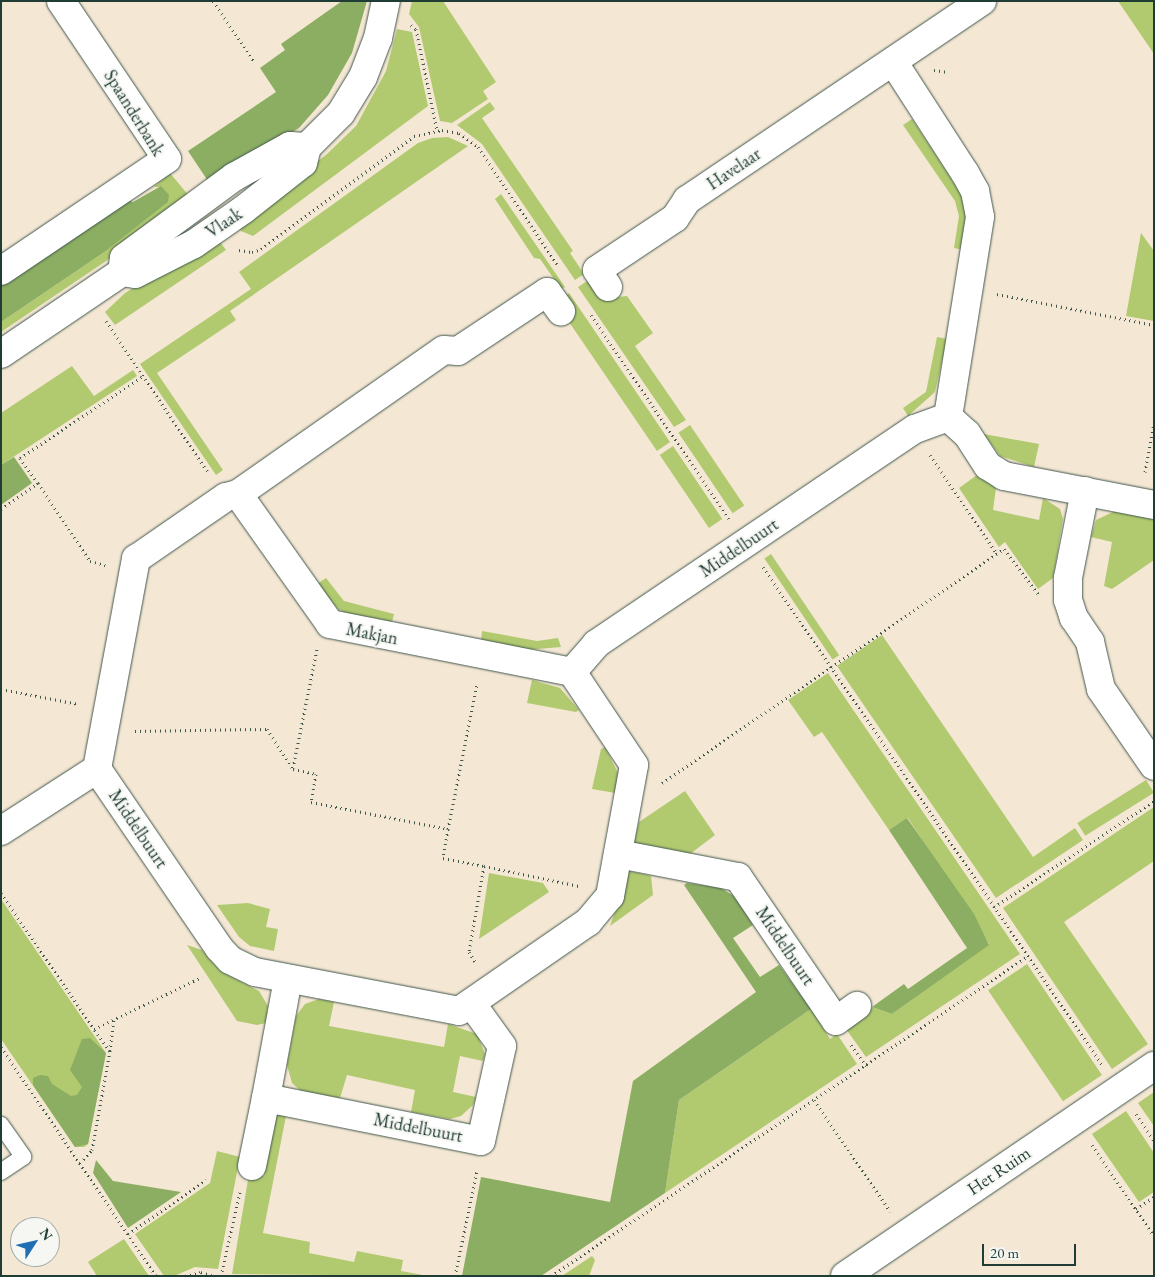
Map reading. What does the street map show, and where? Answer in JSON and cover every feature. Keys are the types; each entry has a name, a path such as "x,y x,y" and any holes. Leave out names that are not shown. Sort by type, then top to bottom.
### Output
{"street":[{"name":"Spaanderbank","path":"1,271 167,159 62,1"},
{"name":"Vlaak","path":"1,354 122,272 124,258 234,177 290,146 307,147 332,125 360,84 378,38 386,1"},
{"name":"Havelaar","path":"608,287 597,270 675,218 687,200 894,63 979,2"},
{"path":"894,63 974,190 980,218 967,288 948,417 967,434 995,471 1016,479 1146,504"},
{"path":"1,831 97,769 104,720 136,558 226,497 238,494 444,350 458,351 547,292 561,311"},
{"name":"Middelbuurt","path":"97,769 224,954 246,969 288,979 459,1011 594,918 611,892 634,765 572,672 596,644 915,429 948,417"},
{"path":"1085,491 1068,578 1068,600 1074,618 1090,642 1101,688 1154,766"},
{"name":"Makjan","path":"238,494 330,624 482,656 572,672"},
{"name":"Middelbuurt","path":"618,854 738,877 836,1021 857,1006"},
{"path":"252,1166 288,979"},
{"name":"Middelbuurt","path":"266,1098 481,1140 502,1046 481,995"},
{"name":"Het Ruim","path":"845,1276 1154,1066"}],"lane":[{"path":"1,1125 23,1157 1,1172"}],"path":[{"path":"213,1 254,61"},
{"path":"407,22 416,28 437,130"},
{"path":"233,247 252,252 261,249 414,136 437,130 459,133 478,148 559,268"},
{"path":"967,288 1154,324"},
{"path":"590,312 734,526"},
{"path":"106,321 212,478"},
{"path":"134,571 90,561 20,458 143,376"},
{"path":"1146,504 1154,423"},
{"path":"915,429 997,554"},
{"path":"1,510 38,483"},
{"path":"630,791 648,793 1004,549 1036,594 1068,600"},
{"path":"759,562 1154,1141"},
{"path":"293,769 318,644 330,624"},
{"path":"482,656 443,858 611,892"},
{"path":"1,689 104,720 267,729 293,769 316,774 311,802 448,829"},
{"path":"994,907 1154,801"},
{"path":"481,995 469,952 484,866"},
{"path":"1,893 110,1051"},
{"path":"551,1276 1028,956"},
{"path":"94,1029 202,977"},
{"path":"80,1163 92,1150 114,1019"},
{"path":"1,1047 156,1276"},
{"path":"814,1100 905,1235"},
{"path":"1075,1120 1152,1233"},
{"path":"455,1276 481,1140"},
{"path":"221,1276 244,1172 252,1166"},
{"path":"128,1234 206,1180"},
{"path":"1136,1209 1154,1197"},
{"path":"185,1276 201,1272 213,1276"}],"green space":[{"path":"342,1 367,1 352,53 328,95 299,128 210,184 188,151 276,92 260,68 285,50 281,44"},
{"path":"412,1 443,1 496,82 483,91 488,99 452,123 440,121 419,27 409,14"},
{"path":"1118,1 1154,1 1154,54"},
{"path":"397,29 412,32 428,106 253,236 241,231 237,225 327,154 356,126 386,71"},
{"path":"490,102 495,109 482,118 573,251 570,253 584,274 575,280 482,144 457,125"},
{"path":"912,119 968,204 964,250 954,248 959,216 955,201 903,125"},
{"path":"448,137 468,146 230,311 236,320 157,373 223,470 216,475 140,364 251,289 239,272 418,143 432,138"},
{"path":"170,173 190,197 106,261 1,332 1,322 103,253 160,187 154,187"},
{"path":"161,186 169,195 168,202 103,253 1,322 1,285 127,200 133,202"},
{"path":"501,194 565,287 561,289 540,259 534,258 495,199"},
{"path":"1141,233 1154,251 1154,321 1126,316"},
{"path":"217,238 226,250 115,325 105,312 125,293"},
{"path":"589,280 608,298 627,296 653,333 635,346 686,420 674,427 578,287"},
{"path":"569,293 670,442 657,451 567,319 565,296"},
{"path":"937,337 947,339 935,392 908,416 903,408 926,392"},
{"path":"72,366 94,396 133,370 137,376 1,465 1,413"},
{"path":"690,425 744,505 733,513 678,433"},
{"path":"984,434 1039,444 1034,467 1000,456"},
{"path":"673,446 722,519 709,528 660,455"},
{"path":"14,457 32,483 1,505 1,465"},
{"path":"977,475 996,488 993,510 1039,520 1043,498 1060,509 1063,519 1053,578 1038,589 1005,542 999,547 959,488"},
{"path":"1115,511 1154,519 1154,560 1112,589 1104,586 1112,542 1091,537 1096,520"},
{"path":"771,554 839,655 833,660 764,558"},
{"path":"326,578 344,601 394,614 392,622 349,615 338,609 317,584"},
{"path":"482,631 537,641 558,638 561,647 526,650 481,641"},
{"path":"882,635 1033,857 1075,828 1083,840 996,898 837,666"},
{"path":"828,673 1020,954 866,1057 846,1029 869,1013 872,1007 892,1014 989,944 908,818 889,830 822,732 814,737 788,700"},
{"path":"532,680 560,688 579,710 576,712 527,703"},
{"path":"605,747 618,773 615,793 592,789 601,749"},
{"path":"1146,780 1154,793 1085,836 1077,823"},
{"path":"685,791 715,835 690,854 634,843 639,822"},
{"path":"1154,807 1154,861 1064,922 1148,1044 1112,1069 1003,908"},
{"path":"907,818 974,914 989,945 892,1014 872,1007 904,984 908,989 967,948 889,830"},
{"path":"629,871 651,876 653,895 610,926"},
{"path":"489,873 543,883 549,892 479,939"},
{"path":"687,883 721,888 734,896 753,925 733,938 760,977 779,965 811,1009 679,1100 665,1193 541,1276 462,1276 481,1177 610,1202 633,1081 756,992 684,885"},
{"path":"1,899 106,1053 88,1144 84,1147 75,1147 1,1039"},
{"path":"248,903 270,909 266,927 278,929 274,951 250,946 239,937 217,905"},
{"path":"187,945 202,950 220,971 259,991 268,1006 266,1023 257,1025 237,1021"},
{"path":"1027,964 1102,1075 1063,1101 988,990"},
{"path":"319,999 334,1002 329,1026 444,1047 448,1024 477,1034 485,1054 483,1061 460,1056 453,1092 476,1097 473,1105 461,1116 450,1119 411,1112 415,1090 347,1075 340,1098 301,1091 292,1083 287,1065 296,1016 305,1004"},
{"path":"811,1009 830,1039 837,1034 857,1064 665,1193 679,1100"},
{"path":"90,1038 106,1053 88,1144 75,1147 33,1085 33,1078 40,1075 48,1076 52,1084 71,1096 77,1095 82,1087 70,1070 82,1039"},
{"path":"1154,1092 1154,1126 1138,1103"},
{"path":"1126,1111 1154,1153 1154,1192 1139,1202 1092,1134"},
{"path":"276,1115 286,1116 263,1233 310,1242 309,1253 354,1262 357,1251 403,1260 401,1271 428,1276 232,1274 249,1174 264,1176"},
{"path":"217,1151 240,1157 218,1269 195,1267 174,1276 164,1276 135,1234 210,1183"},
{"path":"96,1160 113,1181 181,1192 128,1228 93,1173"},
{"path":"124,1239 149,1276 97,1276 88,1262"},
{"path":"592,1256 595,1260 589,1276 562,1276"}]}
